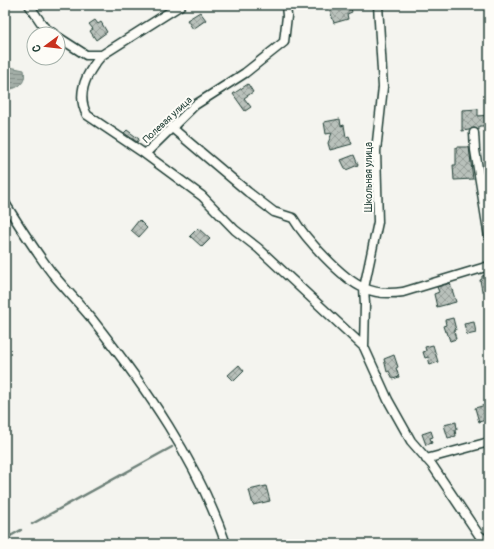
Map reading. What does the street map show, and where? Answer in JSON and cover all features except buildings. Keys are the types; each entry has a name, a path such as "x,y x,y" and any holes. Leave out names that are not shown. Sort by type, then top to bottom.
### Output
{"street":[{"path":"29,5 43,26"},
{"name":"Полевая улица","path":"181,5 102,55 94,64 84,80 81,95 82,106 87,115 145,154 195,105 245,73 284,42 287,16 286,5"},
{"name":"Школьная улица","path":"364,347 364,288 378,222 376,151 383,87 378,5"},
{"path":"66,42 86,55 102,55"},
{"path":"171,127 274,212 293,218 302,232 333,264 364,288 378,293 392,294 489,266"},
{"path":"474,133 475,150 489,238"},
{"name":"Школьная улица","path":"145,154 202,196 235,230 258,248 364,347 388,400 411,441 426,459 479,535 489,543"},
{"path":"5,203 52,273 91,318 156,406 184,449 197,474 226,544"},
{"path":"426,459 489,442"}],"shaded area":[{"path":"5,66 24,70 24,79 20,85 5,90"}],"waterway":[{"path":"32,524 172,447"},
{"path":"5,539 21,530"}]}
